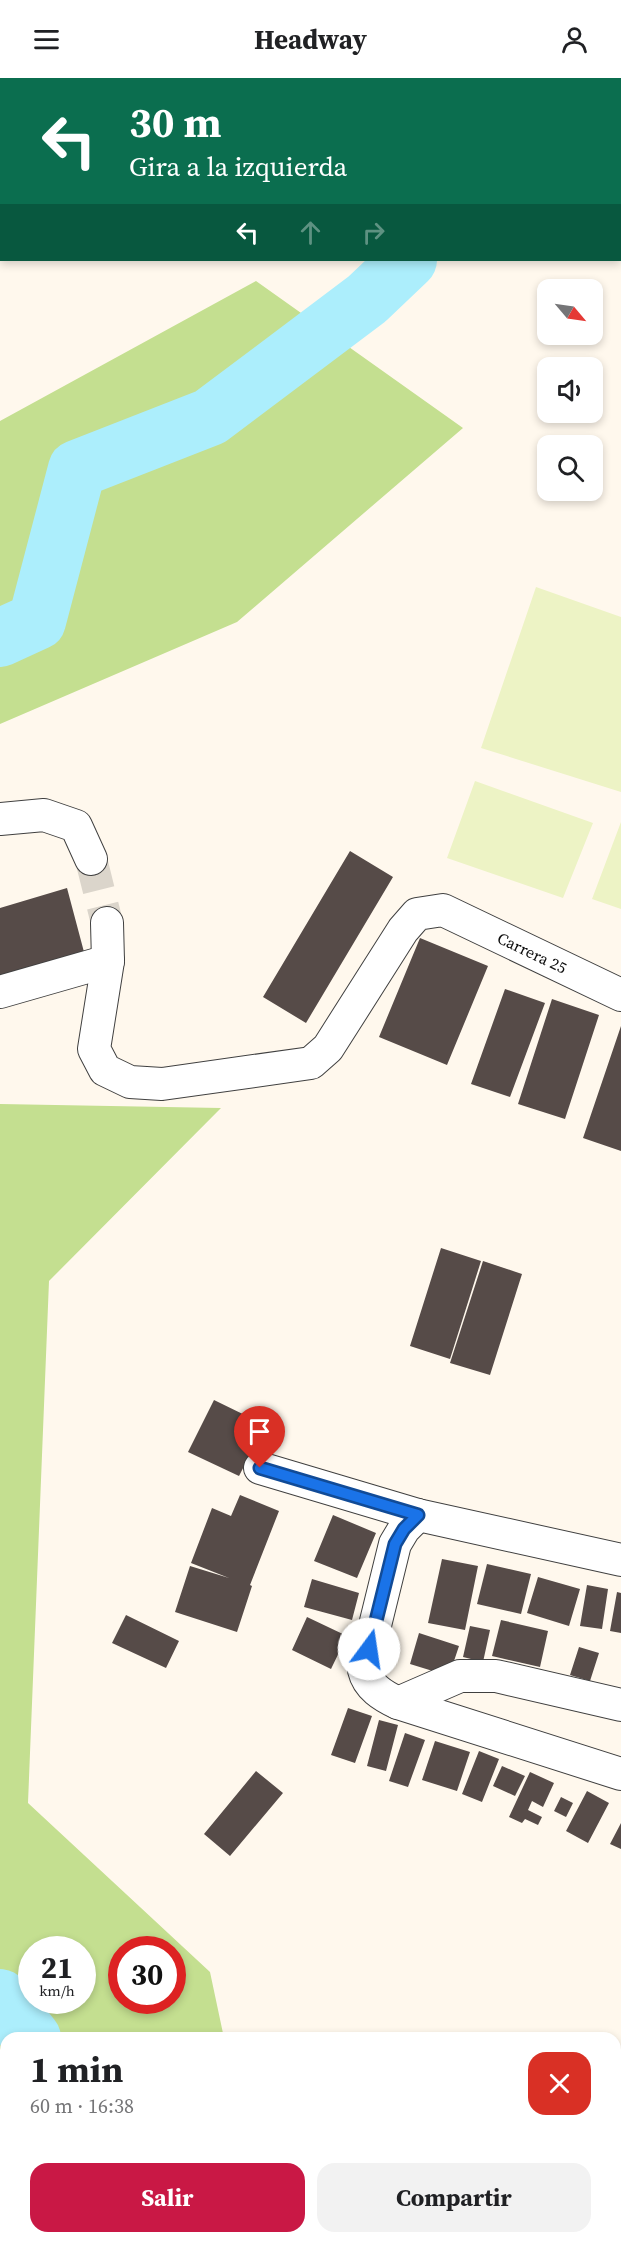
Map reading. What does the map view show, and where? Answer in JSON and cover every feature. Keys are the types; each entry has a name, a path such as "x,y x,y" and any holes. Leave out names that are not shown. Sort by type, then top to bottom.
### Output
{"street":[{"path":"0,819 44,815 76,826 92,859"},
{"name":"Carrera 25","path":"108,961 94,1049 105,1070 130,1082 162,1084 311,1063 328,1048 403,930 417,914 443,910 621,995"},
{"path":"0,992 108,961 107,923"},
{"path":"260,1468 418,1515 621,1560"},
{"path":"418,1515 404,1529 395,1544 364,1670 366,1679 384,1697 398,1703 621,1774"},
{"path":"398,1703 460,1676 481,1675 496,1676 621,1706"}],"green space":[{"path":"256,281 463,428 237,622 0,724 0,421"},
{"path":"536,587 621,617 621,792 481,748"},
{"path":"475,781 593,823 563,898 447,858"},
{"path":"621,822 621,909 592,899"},
{"path":"0,1104 221,1108 49,1281 28,1803 171,1936 108,1936 108,2014 186,2014 186,1950 210,1972 223,2032 0,2032"}],"building":[{"path":"350,851 393,877 306,1023 263,997"},
{"path":"67,888 84,952 0,976 0,908"},
{"path":"420,938 488,966 447,1065 379,1037"},
{"path":"505,989 545,1003 510,1097 471,1084"},
{"path":"552,999 599,1015 565,1119 518,1104"},
{"path":"621,1026 621,1151 583,1138"},
{"path":"441,1248 481,1261 450,1359 410,1346"},
{"path":"483,1261 522,1274 490,1375 450,1363"},
{"path":"214,1400 265,1425 239,1476 188,1452"},
{"path":"240,1495 279,1511 250,1585 252,1586 237,1632 175,1612 190,1566 229,1578 191,1563 212,1508 231,1516"},
{"path":"333,1515 376,1533 357,1578 314,1561"},
{"path":"442,1559 478,1566 465,1630 428,1623"},
{"path":"487,1564 531,1574 521,1614 477,1604"},
{"path":"538,1577 580,1589 569,1626 527,1613"},
{"path":"312,1579 359,1593 352,1620 304,1607"},
{"path":"587,1585 608,1589 602,1629 580,1626"},
{"path":"617,1592 621,1593 621,1633 610,1631"},
{"path":"126,1615 179,1641 166,1668 112,1643"},
{"path":"307,1617 347,1636 331,1669 292,1650"},
{"path":"501,1620 548,1631 540,1667 492,1656"},
{"path":"470,1626 490,1630 483,1662 463,1657"},
{"path":"419,1633 459,1646 449,1676 410,1664"},
{"path":"579,1647 599,1653 590,1681 570,1675"},
{"path":"348,1708 372,1716 355,1763 331,1755"},
{"path":"379,1720 398,1725 386,1771 367,1766"},
{"path":"405,1733 425,1740 408,1787 389,1781"},
{"path":"435,1741 470,1752 457,1791 422,1780"},
{"path":"479,1751 499,1759 482,1802 462,1794"},
{"path":"502,1766 525,1776 515,1796 493,1786"},
{"path":"256,1771 283,1793 230,1856 204,1834"},
{"path":"530,1772 554,1783 543,1807 532,1801 528,1810 542,1817 538,1825 525,1819 522,1823 509,1817"},
{"path":"587,1791 609,1803 588,1843 566,1831"},
{"path":"561,1797 573,1803 566,1817 554,1811"},
{"path":"621,1823 621,1849 610,1844"}],"waterway":[{"path":"0,638 37,621 77,469 210,417 367,299 407,261"},
{"path":"0,1998 27,2032"}],"tunnel":[{"path":"91,859 107,923"}],"route":[{"path":"260,1468 418,1515 404,1529 395,1544 369,1649"}]}
